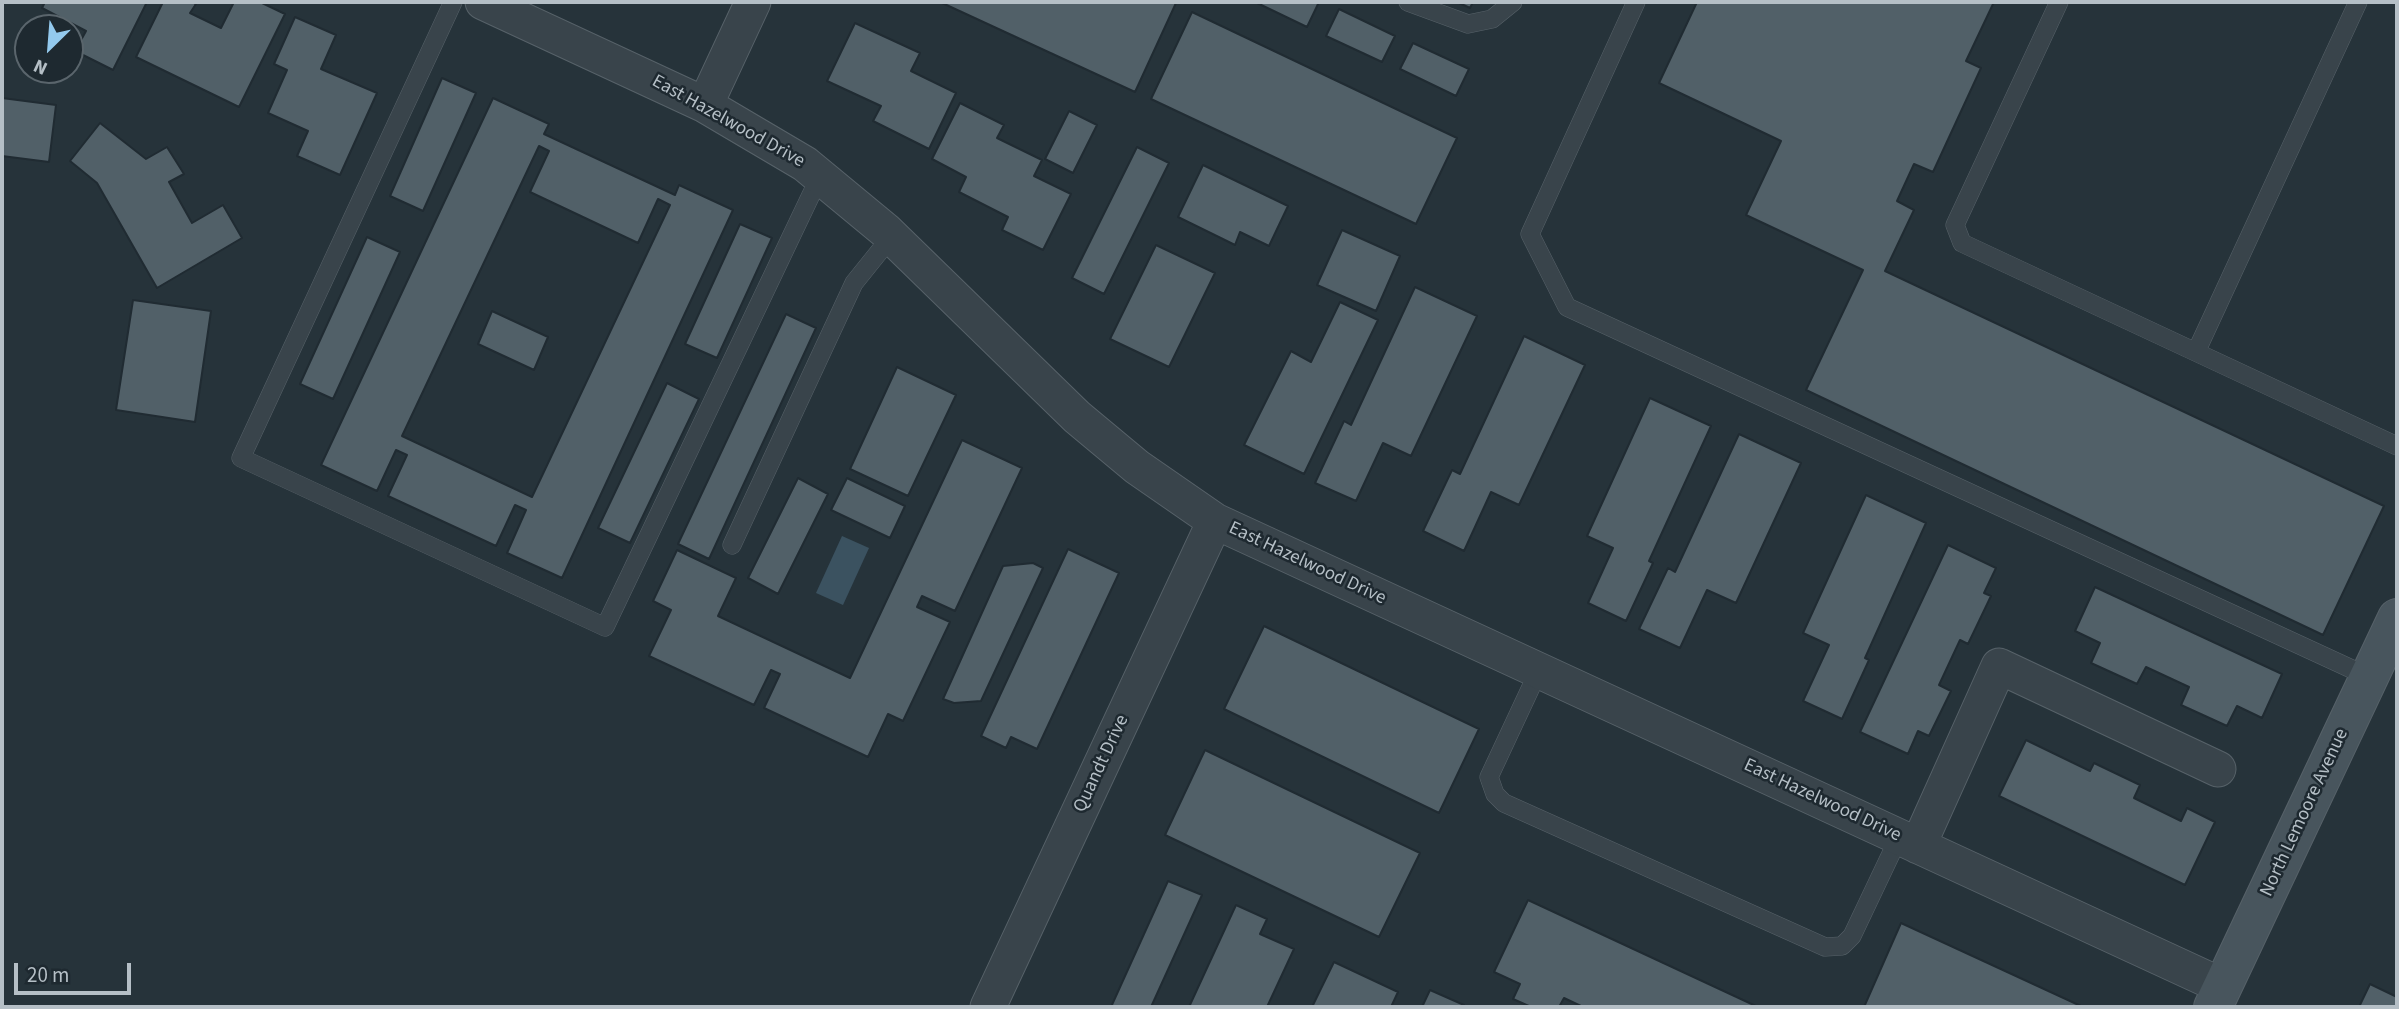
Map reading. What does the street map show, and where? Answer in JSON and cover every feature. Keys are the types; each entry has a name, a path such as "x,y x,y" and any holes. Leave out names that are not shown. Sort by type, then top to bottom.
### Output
{"main road":[{"name":"North Lemoore Avenue","path":"2217,997 2397,618"}],"street":[{"name":"East Hazelwood Drive","path":"483,2 705,105 770,142 820,176 891,237 1077,417 1137,467 1215,521 1908,841 2217,997"},
{"path":"705,105 753,2"},
{"name":"Quandt Drive","path":"988,1007 1215,521"},
{"path":"1908,841 1999,666 2218,769"}],"lane":[{"path":"453,2 242,458 606,627 820,176"},
{"path":"1408,2 1468,24 1492,19 1513,2"},
{"path":"1636,2 1530,234 1567,307 2369,677"},
{"path":"2059,2 1955,225 1962,243 2397,446"},
{"path":"2196,352 2358,2"},
{"path":"732,545 854,283 891,237"},
{"path":"1539,670 1489,777 1495,794 1504,803 1825,947 1842,946 1852,936 1908,841"}],"water":[{"path":"842,536 869,548 843,605 816,593"}],"building":[{"path":"45,2 147,2 113,70 84,56 84,14 53,14 42,8"},
{"path":"163,2 192,2 196,4 190,13 221,28 234,2 260,2 285,14 239,107 136,57"},
{"path":"940,2 1173,2 1176,3 1135,92"},
{"path":"1255,2 1319,2 1307,27"},
{"path":"1457,2 1473,2 1470,8"},
{"path":"1697,2 1994,2 1966,61 1981,68 1933,172 1914,164 1897,201 1914,210 1885,271 2384,506 2323,635 1806,390 1863,270 1746,215 1781,141 1659,83"},
{"path":"1339,9 1395,36 1382,62 1326,36"},
{"path":"1192,12 1457,138 1416,224 1151,99"},
{"path":"295,17 336,35 321,69 377,93 340,175 297,156 308,131 268,113 287,70 274,64"},
{"path":"855,23 920,53 911,71 956,93 929,149 873,121 881,106 827,81"},
{"path":"1413,43 1469,69 1456,96 1400,69"},
{"path":"442,78 476,93 423,211 390,196"},
{"path":"2,98 56,105 49,162 2,156"},
{"path":"493,98 549,124 544,134 675,195 679,185 733,210 562,578 507,553 526,510 515,505 496,546 388,496 407,455 396,450 377,491 321,465","holes":["539,146 549,151 530,192 638,243 658,199 670,205 532,497 402,436"]},
{"path":"960,103 1004,125 997,138 1042,160 1034,176 1071,194 1043,250 1002,230 1008,217 959,192 966,177 932,159"},
{"path":"1069,111 1097,125 1073,173 1045,159"},
{"path":"100,123 146,159 167,147 184,174 169,182 192,223 223,205 242,238 157,288 97,183 70,161"},
{"path":"1137,147 1169,163 1104,294 1072,278"},
{"path":"1203,165 1288,206 1269,246 1240,232 1235,245 1178,217"},
{"path":"740,224 772,238 717,358 685,344"},
{"path":"1342,230 1400,256 1376,311 1317,285"},
{"path":"367,237 400,252 333,399 300,384"},
{"path":"1156,245 1215,273 1169,367 1110,339"},
{"path":"1415,287 1477,316 1411,456 1383,443 1356,501 1315,483 1344,421 1351,425"},
{"path":"133,300 211,311 195,422 116,410"},
{"path":"1340,302 1378,320 1304,474 1244,445 1291,351 1311,362"},
{"path":"492,311 548,337 534,370 478,344"},
{"path":"786,314 816,328 709,559 678,544"},
{"path":"1524,336 1585,365 1519,505 1491,492 1464,551 1423,531 1452,470 1460,474"},
{"path":"897,367 956,395 908,496 850,469"},
{"path":"667,383 699,399 630,543 598,528"},
{"path":"1650,398 1711,426 1649,561 1653,563 1626,621 1588,603 1613,548 1587,536"},
{"path":"1739,434 1801,463 1736,603 1707,590 1680,648 1639,629 1668,568 1675,572"},
{"path":"962,440 1022,468 955,611 922,596 917,607 950,622 903,721 888,714 868,757 764,708 780,674 771,670 754,705 649,656 671,610 653,601 677,550 736,578 718,616 850,678"},
{"path":"798,478 828,494 778,594 748,578"},
{"path":"847,478 905,506 890,538 831,510"},
{"path":"1866,495 1926,523 1865,658 1869,660 1842,719 1803,701 1829,645 1803,633"},
{"path":"1948,545 1996,568 1984,593 1991,596 1968,644 1960,640 1939,685 1951,691 1929,736 1918,731 1908,754 1860,732"},
{"path":"1068,549 1119,573 1037,749 1011,737 1006,748 981,736"},
{"path":"1033,563 1043,568 981,701 954,703 943,699 1003,566"},
{"path":"2095,587 2282,674 2262,718 2237,706 2227,726 2181,705 2189,687 2146,667 2137,684 2091,663 2100,643 2075,631"},
{"path":"1264,626 1479,729 1439,813 1224,709"},
{"path":"2026,740 2090,771 2094,763 2140,785 2134,798 2181,821 2187,808 2215,822 2185,885 1999,796"},
{"path":"1205,750 1420,853 1379,937 1165,835"},
{"path":"1168,881 1202,895 1151,1007 1111,1007"},
{"path":"1528,900 1758,1007 1583,1007 1564,998 1559,1007 1531,1007 1513,999 1520,984 1494,972"},
{"path":"1236,905 1267,919 1260,934 1294,949 1267,1007 1189,1007"},
{"path":"1901,923 2083,1007 1864,1007"},
{"path":"1334,962 1398,992 1391,1007 1312,1007"},
{"path":"2370,984 2397,997 2397,1007 2359,1007"},
{"path":"1430,990 1464,1005 1422,1007"}]}
